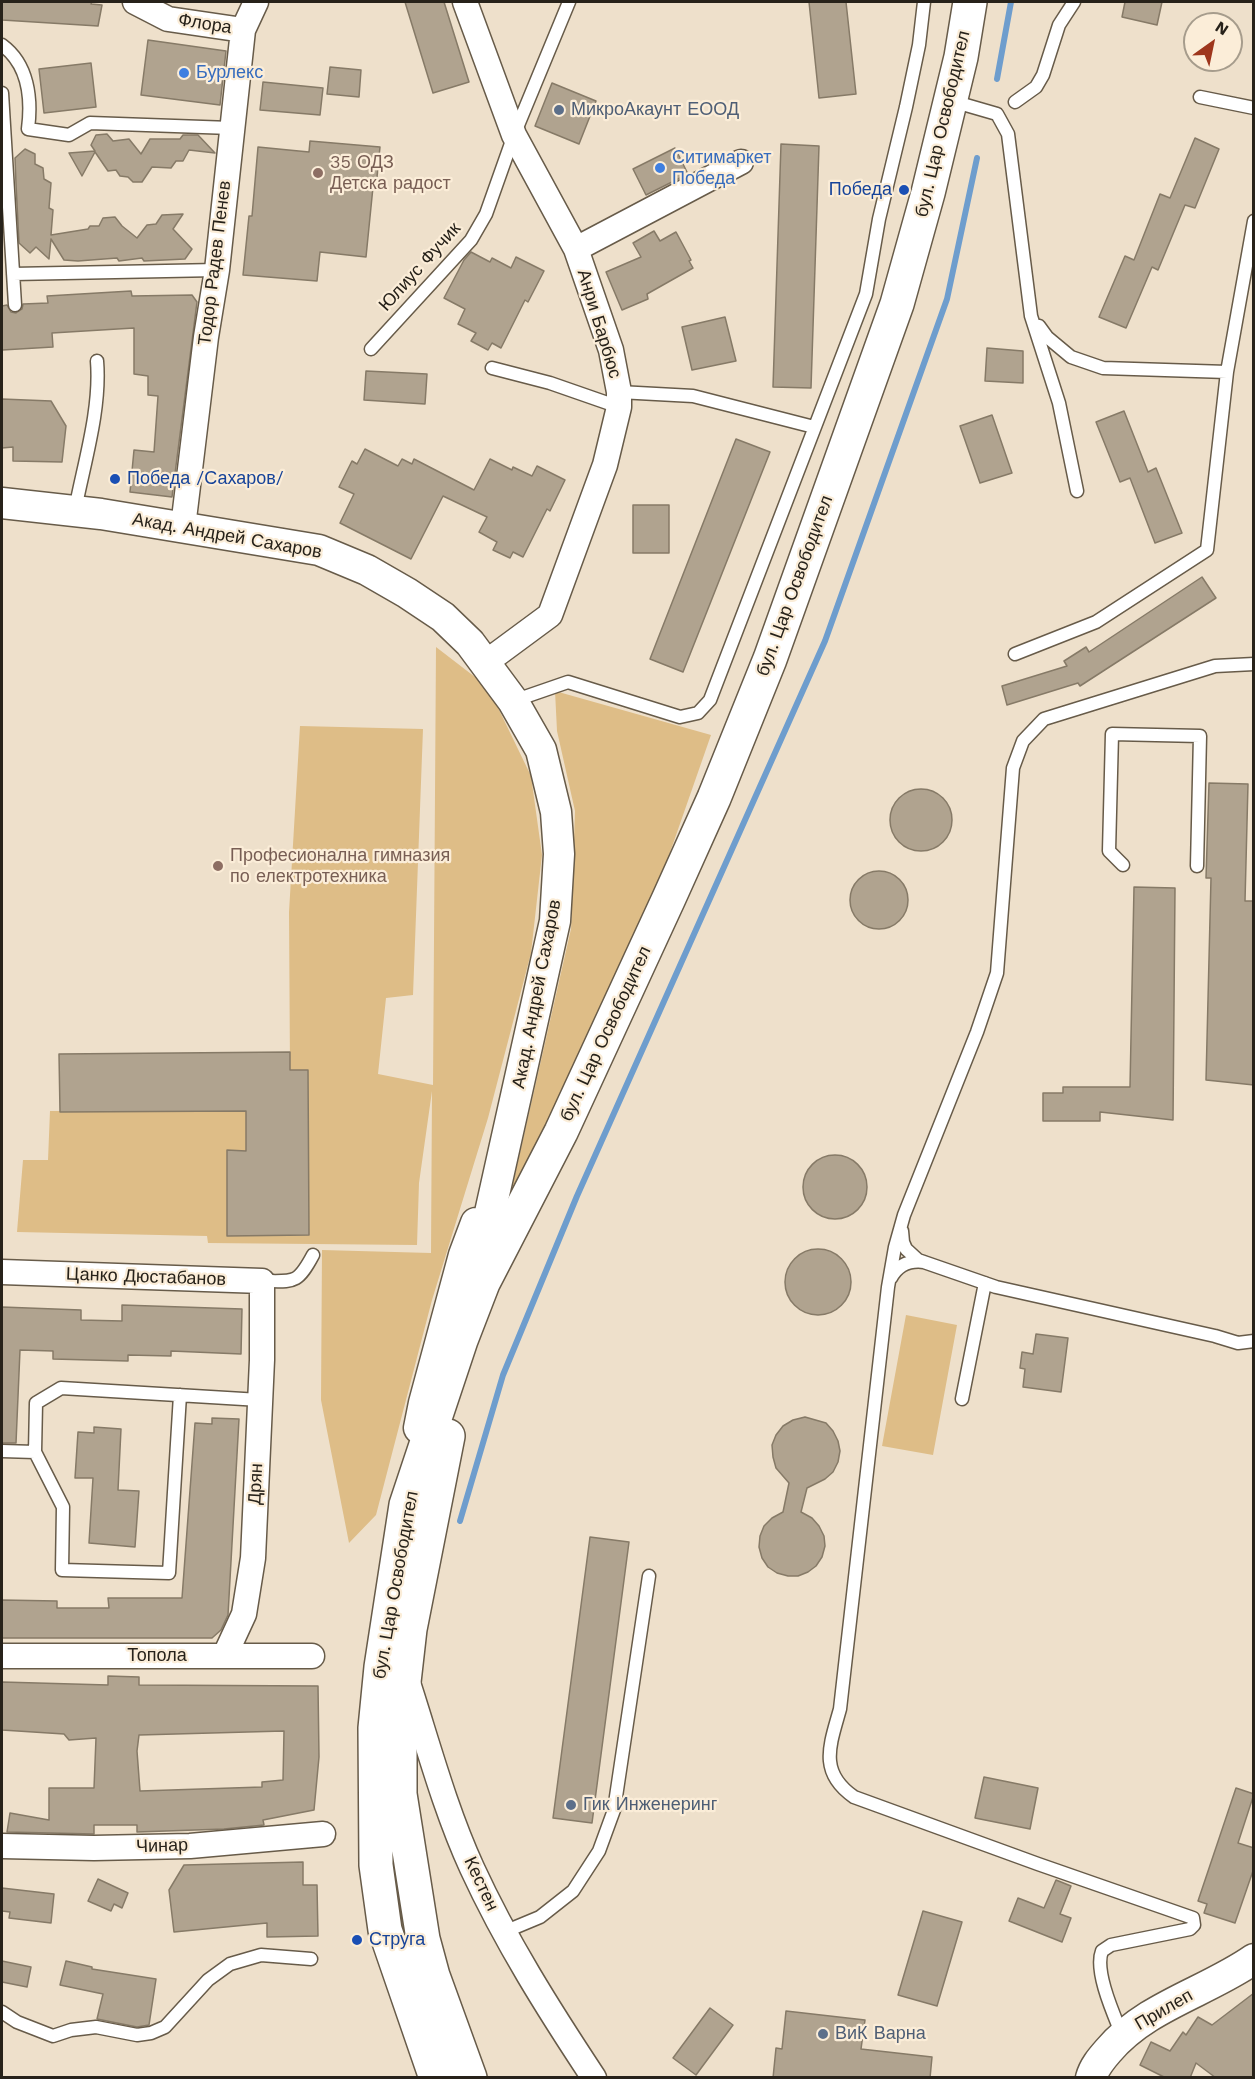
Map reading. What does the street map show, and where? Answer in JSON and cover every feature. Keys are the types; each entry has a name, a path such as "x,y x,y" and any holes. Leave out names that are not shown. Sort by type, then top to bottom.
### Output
{"main road":[{"name":"бул. Цар Освободител","path":"470,2078 433,1976 423,1940 400,1794 399,1752 405,1673 417,1585 448,1438 463,1383 483,1326 745,762 845,498 934,235 958,103 961,57 975,2"},
{"name":"бул. Цар Освободител","path":"436,2078 385,1930 376,1865 375,1728 381,1667 406,1505 460,1340 483,1283 561,1132 669,898 714,798 770,659 897,304 928,194 958,103"}],"street":[{"name":"Флора","path":"135,2 168,18 243,30"},
{"name":"Тодор Радев Пенев","path":"183,527 206,337 217,270 243,30 256,2"},
{"name":"Анри Барбюс","path":"465,2 514,135 576,249 611,350 619,400 605,465 550,615 485,663"},
{"path":"576,249 741,162"},
{"name":"Акад. Андрей Сахаров","path":"2,503 75,510 319,550 367,570 443,617 470,643 513,701 541,750 556,812 559,854 555,921 505,1147"},
{"path":"483,1326 485,1235 505,1147"},
{"path":"406,1505 423,1403 464,1255 505,1147"},
{"name":"Цанко Дюстабанов","path":"2,1272 262,1281"},
{"name":"Дрян","path":"225,1655 244,1614 253,1558 263,1309 262,1281"},
{"name":"Топола","path":"2,1656 312,1656"},
{"name":"Кестен","path":"405,1673 443,1797 472,1868 504,1932 547,2007 594,2078"},
{"name":"Чинар","path":"2,1846 94,1848 190,1846 322,1834"},
{"name":"Прилеп","path":"1090,2078 1094,2068 1122,2035 1155,2013 1254,1959"}],"lane":[{"name":"Юлиус Фучик","path":"370,349 471,240 486,214 514,135 569,2"},
{"path":"513,701 568,682 680,717 698,713 710,700 866,294 879,219 900,137 919,45 924,2"},
{"path":"1015,102 1036,87 1043,75 1059,25 1074,2"},
{"path":"2,45 13,53 26,78 28,129 69,135 90,123 231,128"},
{"path":"2,93 15,305"},
{"path":"1200,97 1254,108"},
{"path":"958,103 997,114 1008,134 1031,316 1059,403 1077,491"},
{"path":"1015,654 1096,622 1207,550 1227,372 1254,221"},
{"path":"13,274 217,270"},
{"path":"1031,316 1047,338 1071,357 1103,368 1227,372"},
{"path":"75,510 97,403 99,384 97,362"},
{"path":"492,368 619,400 693,396 814,427"},
{"path":"1122,2035 1105,1993 1100,1960 1101,1951 1111,1945 1190,1929 1194,1923 1192,1917 854,1797 837,1781 831,1770 830,1746 840,1708 888,1287 895,1247 904,1215 977,1032 997,973 1013,768 1023,741 1044,719 1215,666 1254,664"},
{"path":"1123,865 1109,851 1112,734 1200,736 1197,867"},
{"path":"904,1215 902,1235 906,1249 918,1260 996,1287 1215,1336 1238,1344 1254,1341"},
{"path":"262,1281 294,1281 304,1273 313,1255"},
{"path":"888,1287 890,1278 903,1265 912,1261 926,1262"},
{"path":"962,1399 985,1283"},
{"path":"180,1395 169,1574 62,1570 63,1507 35,1452 36,1403 61,1388 180,1395 260,1400"},
{"path":"2,1451 35,1452"},
{"path":"504,1932 540,1917 573,1891 599,1851 614,1810 649,1576"},
{"path":"2,2012 17,2022 53,2036 71,2030 96,2027 137,2035 151,2033 165,2026 208,1980 230,1964 261,1955 311,1959"}],"shaded area":[{"path":"436,647 488,687 531,776 542,855 531,953 488,1118 432,1300 376,1515 349,1543 321,1400 322,1250 431,1253 432,1091 419,1183 417,1245 208,1243 207,1236 17,1232 23,1160 48,1160 50,1111 246,1111 246,1151 227,1151 227,1236 309,1235 308,1070 290,1070 289,912 300,726 423,729 413,995 386,998 378,1074 433,1085"},
{"path":"555,691 711,735 660,881 504,1223 571,929 575,811 557,731"},
{"path":"906,1315 957,1325 933,1455 882,1446"}],"building":[{"path":"2,2 92,2 91,4 102,5 98,26 2,20"},
{"path":"405,2 444,2 469,82 433,93"},
{"path":"809,2 846,2 856,94 819,98"},
{"path":"1125,2 1162,2 1157,25 1122,17"},
{"name":"Бурлекс","path":"148,40 226,51 220,105 141,95"},
{"path":"91,63 96,107 44,113 39,69"},
{"path":"330,67 361,70 359,97 327,94"},
{"path":"263,82 323,88 320,115 260,110"},
{"path":"552,83 596,101 579,144 535,126"},
{"path":"107,134 113,141 129,139 141,154 150,139 180,139 183,135 198,135 215,153 189,150 183,161 176,161 171,168 152,167 142,182 133,182 128,177 120,176 116,170 108,171 95,152 82,176 69,153 95,151 91,145 96,135"},
{"path":"1195,138 1219,149 1195,208 1185,205 1158,270 1152,267 1126,328 1099,317 1125,256 1134,260 1160,194 1170,198"},
{"path":"310,141 380,147 376,187 373,187 366,257 320,252 317,281 243,275 249,216 252,216 258,147 309,152"},
{"path":"781,144 819,146 811,388 773,387"},
{"path":"675,148 688,174 646,195 633,169"},
{"path":"25,149 35,154 35,164 43,168 44,179 51,183 49,208 53,210 51,235 99,226 103,218 115,217 137,238 147,225 156,224 162,215 183,214 173,229 192,249 185,259 144,261 142,258 119,261 117,258 78,261 64,260 51,239 49,259 36,247 30,253 19,243 16,184 15,158"},
{"path":"654,231 660,241 676,232 693,268 647,294 648,299 622,310 606,272 641,257 633,243"},
{"path":"471,252 490,262 492,258 511,268 516,257 544,271 528,302 525,300 501,348 492,343 488,350 471,341 476,333 458,324 465,309 444,298 464,260"},
{"path":"131,291 132,296 192,295 197,302 172,497 130,492 134,450 154,452 158,396 148,395 148,376 134,374 134,328 52,333 53,347 2,350 2,306 7,305 11,312 16,313 22,309 23,304 48,303 47,296"},
{"path":"725,317 736,361 692,370 682,327"},
{"path":"987,348 1023,351 1023,383 985,381"},
{"path":"366,371 427,374 425,404 364,400"},
{"path":"2,399 51,401 66,426 62,462 13,461 13,447 2,448"},
{"path":"1124,411 1148,472 1156,468 1182,533 1155,543 1130,478 1120,482 1096,422"},
{"path":"992,415 1012,473 980,483 960,426"},
{"path":"736,439 770,452 683,672 650,659"},
{"path":"365,449 398,466 402,459 412,464 414,459 474,490 490,459 512,470 513,467 532,476 537,466 565,480 550,511 547,509 523,557 513,552 510,558 493,550 497,542 479,532 487,517 443,496 411,559 340,523 354,494 339,487 352,461 357,464"},
{"path":"633,505 669,505 669,553 633,553"},
{"path":"1202,577 1216,598 1080,686 1078,683 1007,705 1002,686 1067,666 1064,661 1086,647 1089,652"},
{"path":"1209,783 1248,784 1245,901 1254,901 1254,1085 1206,1080 1211,878 1206,878"},
{"path":"921,789 943,798 952,820 943,842 921,851 899,842 890,820 899,798"},
{"path":"873,871 885,871 900,879 908,894 908,906 900,921 885,929 873,929 858,921 850,906 850,894 858,879"},
{"path":"1134,887 1175,888 1173,1120 1100,1112 1100,1121 1043,1121 1043,1093 1063,1093 1063,1087 1130,1087"},
{"path":"290,1052 290,1070 308,1070 309,1235 227,1236 227,1150 246,1151 246,1111 60,1112 59,1054"},
{"path":"829,1155 841,1155 858,1164 865,1175 867,1187 865,1199 858,1210 841,1219 829,1219 817,1214 808,1205 803,1193 803,1181 808,1169 817,1160"},
{"path":"811,1249 825,1249 837,1254 846,1263 851,1282 849,1295 842,1306 825,1315 811,1315 799,1310 790,1301 785,1289 785,1275 790,1263 799,1254"},
{"path":"122,1305 242,1309 241,1354 171,1351 171,1356 128,1355 128,1361 53,1359 53,1351 20,1350 16,1443 2,1443 2,1307 81,1310 81,1320 122,1321"},
{"path":"1036,1334 1068,1338 1061,1392 1023,1387 1025,1369 1020,1368 1022,1352 1033,1354"},
{"path":"805,1417 826,1423 838,1441 840,1451 833,1472 807,1488 801,1512 812,1518 824,1536 825,1546 822,1557 808,1572 798,1576 788,1576 768,1567 759,1547 760,1536 764,1526 783,1512 789,1483 776,1468 772,1445 783,1426"},
{"path":"212,1418 239,1419 228,1615 221,1630 212,1638 2,1638 2,1600 57,1601 57,1608 109,1608 108,1598 182,1598 195,1423 212,1424"},
{"path":"94,1427 121,1429 118,1490 139,1491 135,1547 89,1543 93,1478 75,1478 78,1432 94,1433"},
{"path":"590,1537 629,1542 592,1823 553,1818"},
{"path":"108,1676 139,1677 139,1685 318,1686 319,1757 314,1810 263,1820 264,1825 224,1829 137,1832 137,1825 94,1825 94,1834 7,1832 10,1813 49,1820 49,1788 94,1788 96,1738 69,1740 64,1734 2,1730 2,1682 108,1685","holes":["284,1731 283,1780 262,1782 262,1787 140,1791 137,1751 139,1735"]},
{"path":"984,1777 1038,1788 1030,1829 975,1818"},
{"path":"1236,1788 1254,1794 1238,1843 1254,1848 1254,1868 1235,1923 1204,1913 1207,1904 1198,1901"},
{"path":"303,1862 303,1885 317,1885 318,1936 267,1937 267,1923 174,1932 169,1890 184,1865"},
{"path":"98,1879 128,1893 122,1908 114,1904 111,1911 88,1901"},
{"path":"1056,1880 1071,1886 1060,1914 1071,1918 1062,1942 1009,1921 1018,1898 1044,1908"},
{"path":"2,1888 54,1894 51,1923 9,1918 10,1912 2,1911"},
{"path":"923,1911 962,1922 937,2006 898,1995"},
{"path":"2,1961 31,1967 27,1987 2,1982"},
{"path":"66,1961 92,1967 92,1969 156,1979 149,2025 137,2027 97,2019 103,1994 60,1985"},
{"path":"1254,1993 1254,2078 1216,2078 1196,2063 1190,2078 1166,2078 1140,2065 1151,2042 1170,2051 1183,2032 1186,2035 1198,2017 1212,2025"},
{"path":"710,2008 733,2025 696,2075 673,2058"},
{"name":"ВиК Варна","path":"786,2011 865,2020 861,2049 932,2057 930,2078 773,2078 776,2048 782,2049"}],"waterway":[{"path":"997,79 1011,2"},
{"path":"460,1521 503,1375 577,1196 825,641 947,299 977,158"}],"place":[{"name":"Бурлекс","path":"184,73"},
{"name":"МикроАкаунт ЕООД","path":"559,110"},
{"name":"Ситимаркет Победа","path":"660,168"},
{"name":"35 ОДЗ Детска радост","path":"318,173"},
{"name":"Победа","path":"904,190"},
{"name":"Победа /Сахаров/","path":"115,479"},
{"name":"Професионална гимназия по електротехника","path":"218,866"},
{"name":"Гик Инженеринг","path":"571,1805"},
{"name":"Струга","path":"357,1940"},
{"name":"ВиК Варна","path":"823,2034"}]}
